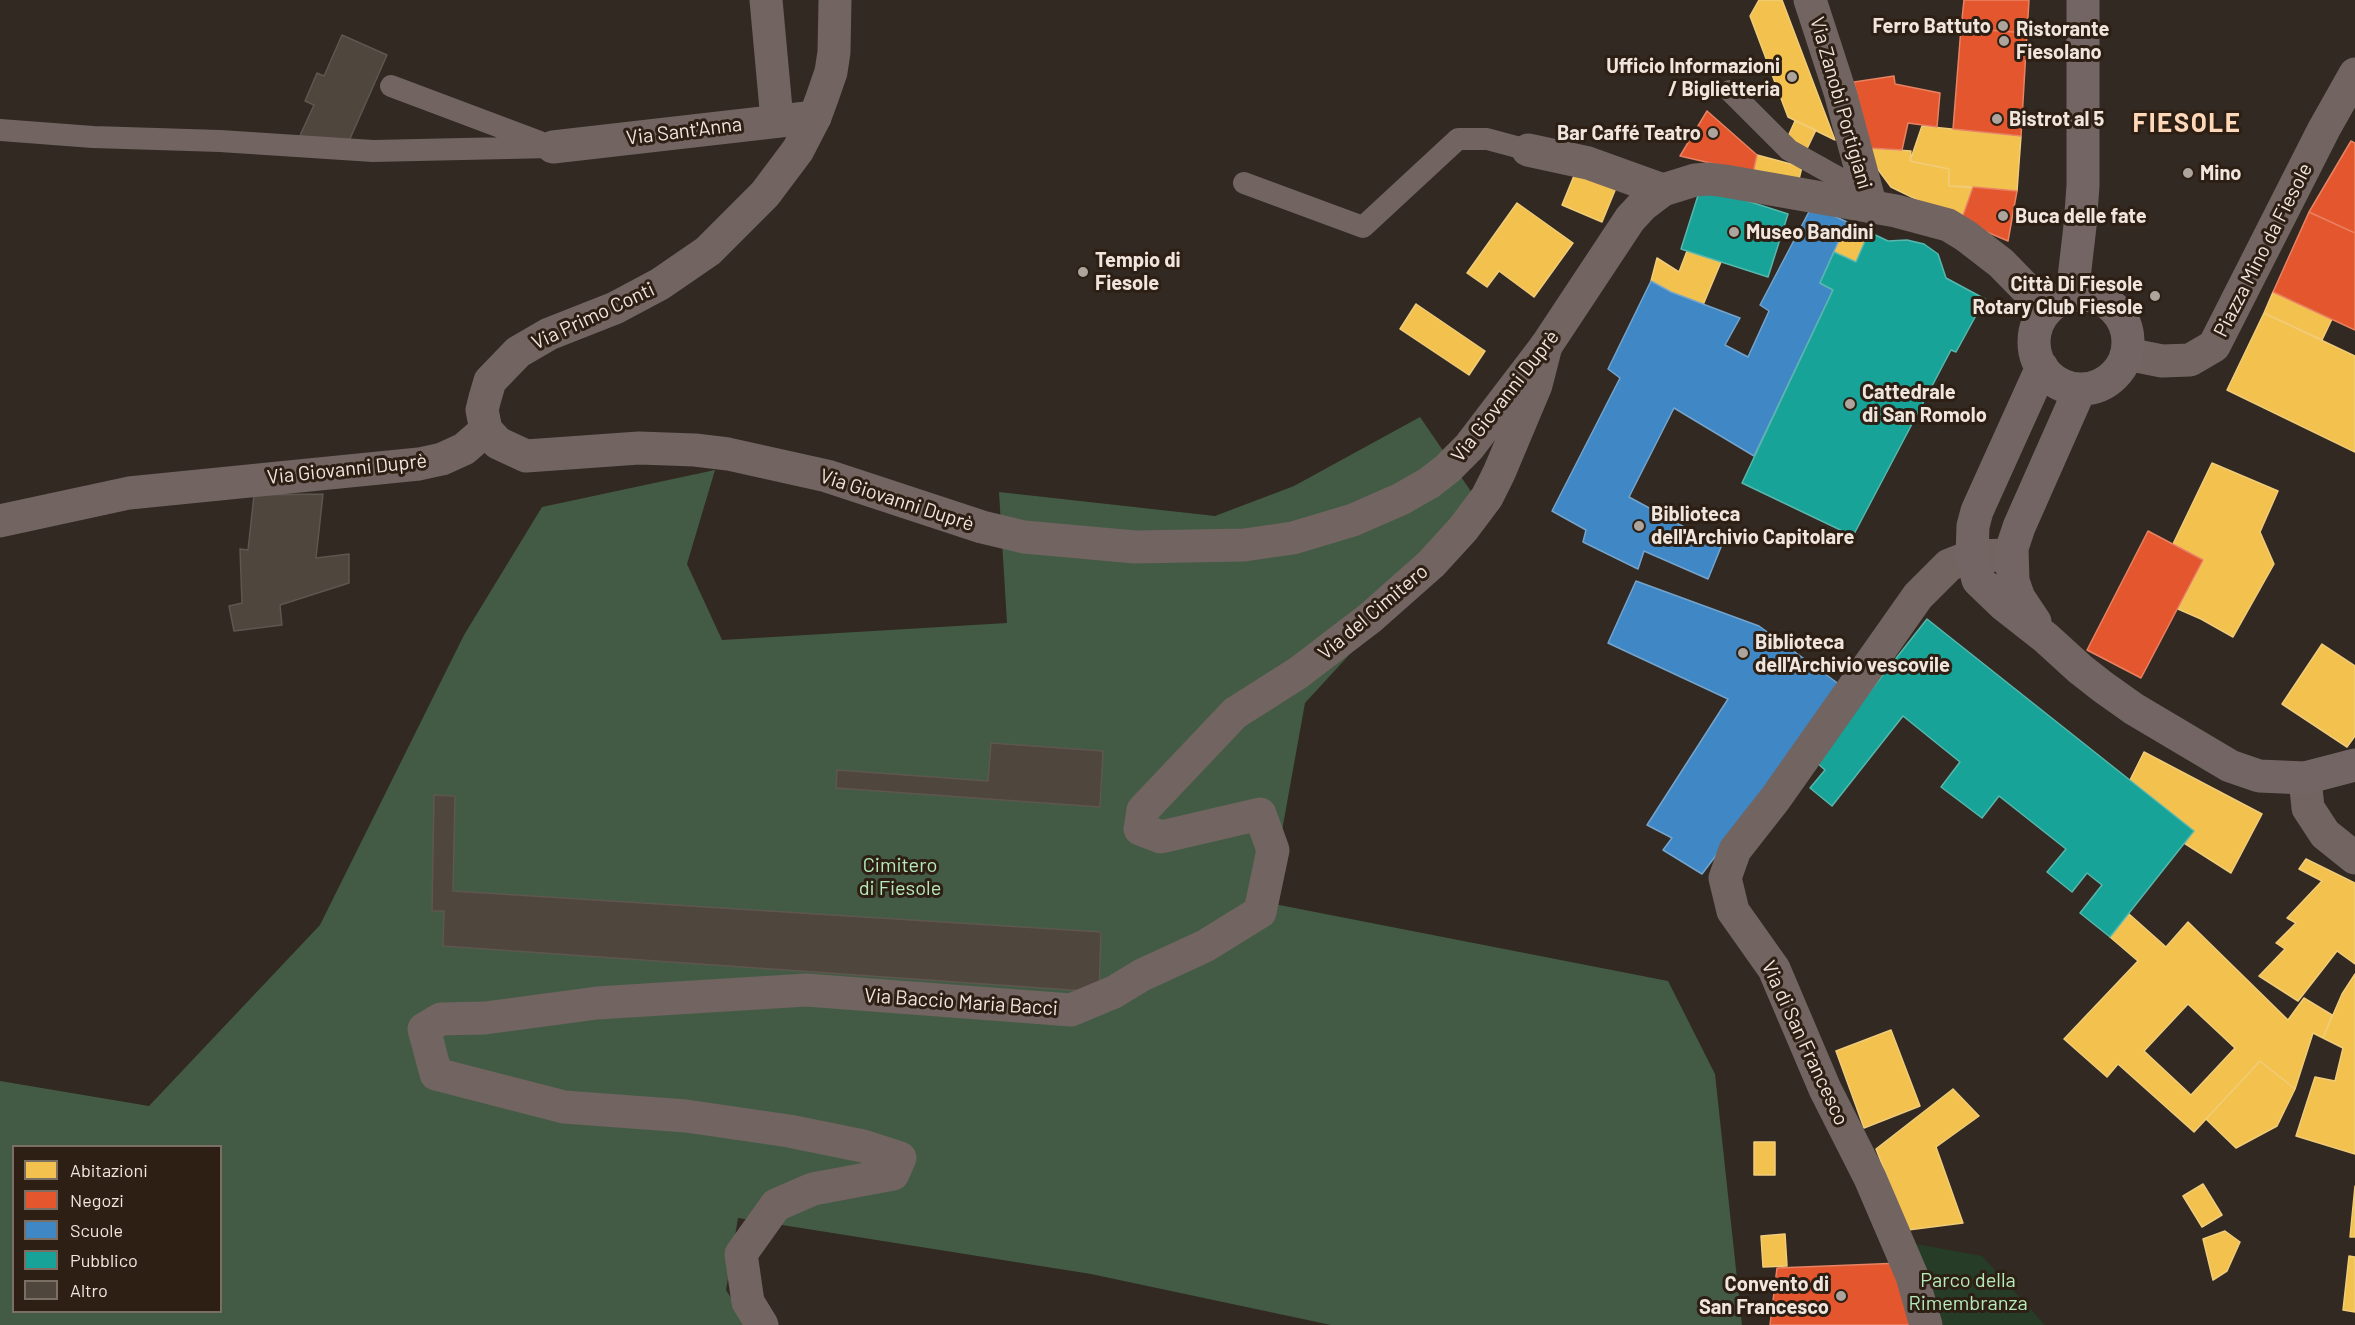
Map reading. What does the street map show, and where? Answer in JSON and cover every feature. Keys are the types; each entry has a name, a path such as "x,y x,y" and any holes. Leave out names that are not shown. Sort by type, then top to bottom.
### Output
{"main road":[{"path":"2059,302 2080,226 2083,186 2084,0"},
{"path":"2086,295 2099,298 2121,315 2127,327 2127,354 2120,369 2110,380 2096,387 2080,389 2065,387 2052,379 2042,367 2035,353 2034,337 2038,322 2059,302 2086,295"},
{"path":"2042,367 1977,511 1972,556 1978,580 1987,591 2056,646 2080,669 2134,709 2230,766 2259,776 2305,778 2355,765"},
{"path":"2056,646 2019,598 2013,581 2010,555 2019,527 2080,389"}],"street":[{"path":"766,0 777,120"},
{"name":"Via Zanobi Portigiani","path":"1810,0 1840,92 1859,205"},
{"name":"Via Primo Conti","path":"486,430 482,410 490,381 518,352 549,334 615,308 660,284 708,251 765,194 798,150 815,117 831,72 841,9"},
{"name":"Piazza Mino da Fiesole","path":"2127,354 2162,361 2190,360 2214,346 2324,129 2355,74"},
{"name":"Via Sant'Anna","path":"553,147 815,117"},
{"path":"1528,150 1588,163 1663,190"},
{"name":"Via Giovanni Duprè","path":"0,520 129,493 419,464 442,459 464,449 486,430 498,443 526,456 639,448 695,450 768,462 827,476 982,527 1024,537 1135,547 1244,545 1293,538 1353,520 1401,499 1429,483 1469,447 1546,346 1629,219 1663,190 1709,178 1896,211 1948,225 2059,302"},
{"name":"Via del Cimitero","path":"1140,830 1143,810 1183,765 1235,713 1298,673 1370,618 1431,564 1463,529 1487,497 1499,473 1536,385 1546,346"},
{"path":"1972,556 2010,555"},
{"name":"Via di San Francesco","path":"1926,1325 1912,1276 1870,1178 1824,1089 1774,969 1733,911 1725,878 1735,850 1775,799 1918,596 1949,565 1972,556"},
{"path":"2305,778 2308,808 2325,834 2355,858"},
{"name":"Via Baccio Maria Bacci","path":"762,1325 748,1302 741,1254 776,1205 813,1189 893,1174 900,1158 862,1146 789,1131 686,1116 564,1107 436,1074 424,1029 441,1019 485,1018 597,1003 806,990 1071,1010 1114,992 1142,975 1205,946 1260,912 1273,849 1260,814 1161,837 1140,830"}],"lane":[{"path":"391,86 553,147"},
{"path":"1730,91 1789,150 1841,179 1859,205"},
{"path":"0,130 373,151 553,147"},
{"path":"1244,183 1363,227 1458,139 1487,139 1528,150"}],"green space":[{"name":"Cimitero di Fiesole","path":"1420,417 1483,509 1305,703 1269,903 1668,981 1715,1074 1742,1325 1331,1325 1091,1274 738,1218 726,1290 748,1325 0,1325 0,1081 149,1106 320,925 464,635 542,507 715,470 687,564 722,640 1007,623 999,492 1215,516 1294,486"},
{"name":"Parco della Rimembranza","path":"1911,1243 1982,1256 2045,1325 1940,1325 1932,1285"}],"building: Abitazioni":[{"name":"Ufficio Informazioni / Biglietteria","path":"1759,0 1782,0 1835,140 1788,117 1750,16"},
{"path":"1795,121 1816,130 1801,161 1781,152"},
{"path":"1922,126 2021,136 2017,191 1949,186 1949,169 1910,161"},
{"path":"1869,148 1911,151 1910,161 1949,169 1949,186 1973,187 1961,221 1891,187 1874,164"},
{"path":"1757,155 1802,167 1798,183 1753,173"},
{"path":"1578,166 1618,183 1602,222 1562,205"},
{"path":"1517,203 1573,243 1534,297 1499,271 1487,287 1467,273"},
{"path":"1847,222 1869,232 1856,262 1834,252"},
{"path":"1687,251 1721,262 1703,305 1651,281 1657,258 1679,272"},
{"path":"2273,292 2332,319 2322,340 2264,313"},
{"path":"1416,304 1485,351 1469,375 1400,329"},
{"path":"2264,313 2355,356 2355,452 2227,390"},
{"path":"2212,463 2278,491 2260,532 2274,564 2233,637 2178,609 2203,560 2173,544"},
{"path":"2322,644 2355,666 2355,736 2347,747 2282,704"},
{"path":"2144,752 2262,814 2231,873 2184,843 2194,831 2130,780"},
{"path":"2306,859 2355,883 2355,964 2337,951 2298,1001 2259,976 2285,949 2276,943 2296,923 2287,918 2322,881 2299,869"},
{"path":"2129,914 2166,947 2188,922 2288,1020 2304,998 2332,1015 2323,1038 2313,1033 2295,1089 2260,1061 2194,1132 2118,1064 2107,1077 2064,1039 2138,961 2110,937","holes":["2188,1004 2235,1048 2191,1095 2144,1051"]},
{"path":"2355,974 2355,1154 2296,1136 2315,1077 2335,1081 2343,1048 2323,1038 2342,994"},
{"path":"1891,1030 1920,1106 1864,1128 1836,1051"},
{"path":"2260,1061 2295,1089 2277,1126 2236,1148 2206,1119"},
{"path":"1953,1089 1979,1116 1936,1147 1963,1223 1908,1230 1876,1149"},
{"path":"1754,1142 1775,1142 1775,1175 1754,1175"},
{"path":"2203,1184 2222,1215 2202,1227 2183,1196"},
{"path":"2355,1186 2355,1237 2350,1237"},
{"path":"2225,1231 2240,1242 2227,1271 2213,1280 2203,1239"},
{"path":"1785,1234 1787,1266 1763,1267 1761,1236"},
{"path":"2349,1256 2355,1257 2355,1312 2343,1310"}],"building: Negozi":[{"path":"1964,0 2029,0 2027,33 1961,28"},
{"path":"1961,28 2027,33 2021,136 1953,129"},
{"path":"1894,76 1895,84 1940,93 1937,127 1908,123 1902,150 1869,148 1854,82"},
{"name":"Bar Caffé Teatro","path":"1707,111 1757,155 1753,173 1680,156"},
{"path":"2351,141 2355,143 2355,233 2309,212"},
{"path":"1973,187 2017,191 2008,241 1961,221"},
{"path":"2309,212 2355,233 2355,330 2273,292"},
{"path":"2148,531 2203,560 2141,678 2087,650"},
{"name":"Convento di San Francesco","path":"1901,1263 1916,1325 1770,1325 1777,1268"}],"building: Scuole":[{"path":"1812,206 1847,222 1820,283 1833,290 1754,456 1674,408 1629,497 1721,547 1708,579 1644,551 1638,569 1583,542 1586,530 1552,511 1620,378 1608,369 1651,281 1671,292 1740,318 1725,345 1748,357 1769,311 1760,305"},
{"path":"1636,581 1759,626 1843,687 1702,874 1663,850 1672,838 1647,825 1728,699 1608,643"}],"building: Pubblico":[{"name":"Museo Bandini","path":"1701,186 1788,214 1768,277 1681,249"},
{"name":"Cattedrale di San Romolo","path":"1869,232 1888,241 1907,240 1924,244 1938,254 1946,278 1985,299 1956,352 1951,350 1853,536 1742,483 1833,290 1820,283 1834,252 1856,262"},
{"path":"1927,619 2194,831 2110,937 2080,913 2102,885 2087,873 2072,892 2047,872 2066,849 1999,796 1982,818 1941,787 1960,762 1903,716 1832,806 1810,788 1825,770 1815,761"}],"building: Altro":[{"path":"342,35 387,55 349,141 297,142 314,105 305,101 317,73 324,76"},
{"path":"323,494 316,558 349,554 349,583 280,605 282,625 234,631 229,606 242,603 240,549 248,550 254,495"},
{"path":"991,743 1103,751 1100,807 836,788 837,770 988,781"},
{"path":"434,795 455,796 453,891 1101,932 1099,992 443,946 444,911 432,911"}],"place":[{"name":"Ferro Battuto","path":"2003,26"},
{"name":"Ristorante Fiesolano","path":"2004,41"},
{"name":"Ufficio Informazioni / Biglietteria","path":"1792,77"},
{"name":"Bistrot al 5","path":"1997,119"},
{"name":"Bar Caffé Teatro","path":"1713,133"},
{"name":"Mino","path":"2188,173"},
{"name":"Buca delle fate","path":"2003,216"},
{"name":"Museo Bandini","path":"1734,232"},
{"name":"Tempio di Fiesole","path":"1083,272"},
{"name":"Città Di Fiesole Rotary Club Fiesole","path":"2155,296"},
{"name":"Cattedrale di San Romolo","path":"1850,404"},
{"name":"Biblioteca dell'Archivio Capitolare","path":"1639,526"},
{"name":"Biblioteca dell'Archivio vescovile","path":"1743,653"},
{"name":"Convento di San Francesco","path":"1841,1296"}],"district":[{"name":"FIESOLE","path":"2187,123"}]}
